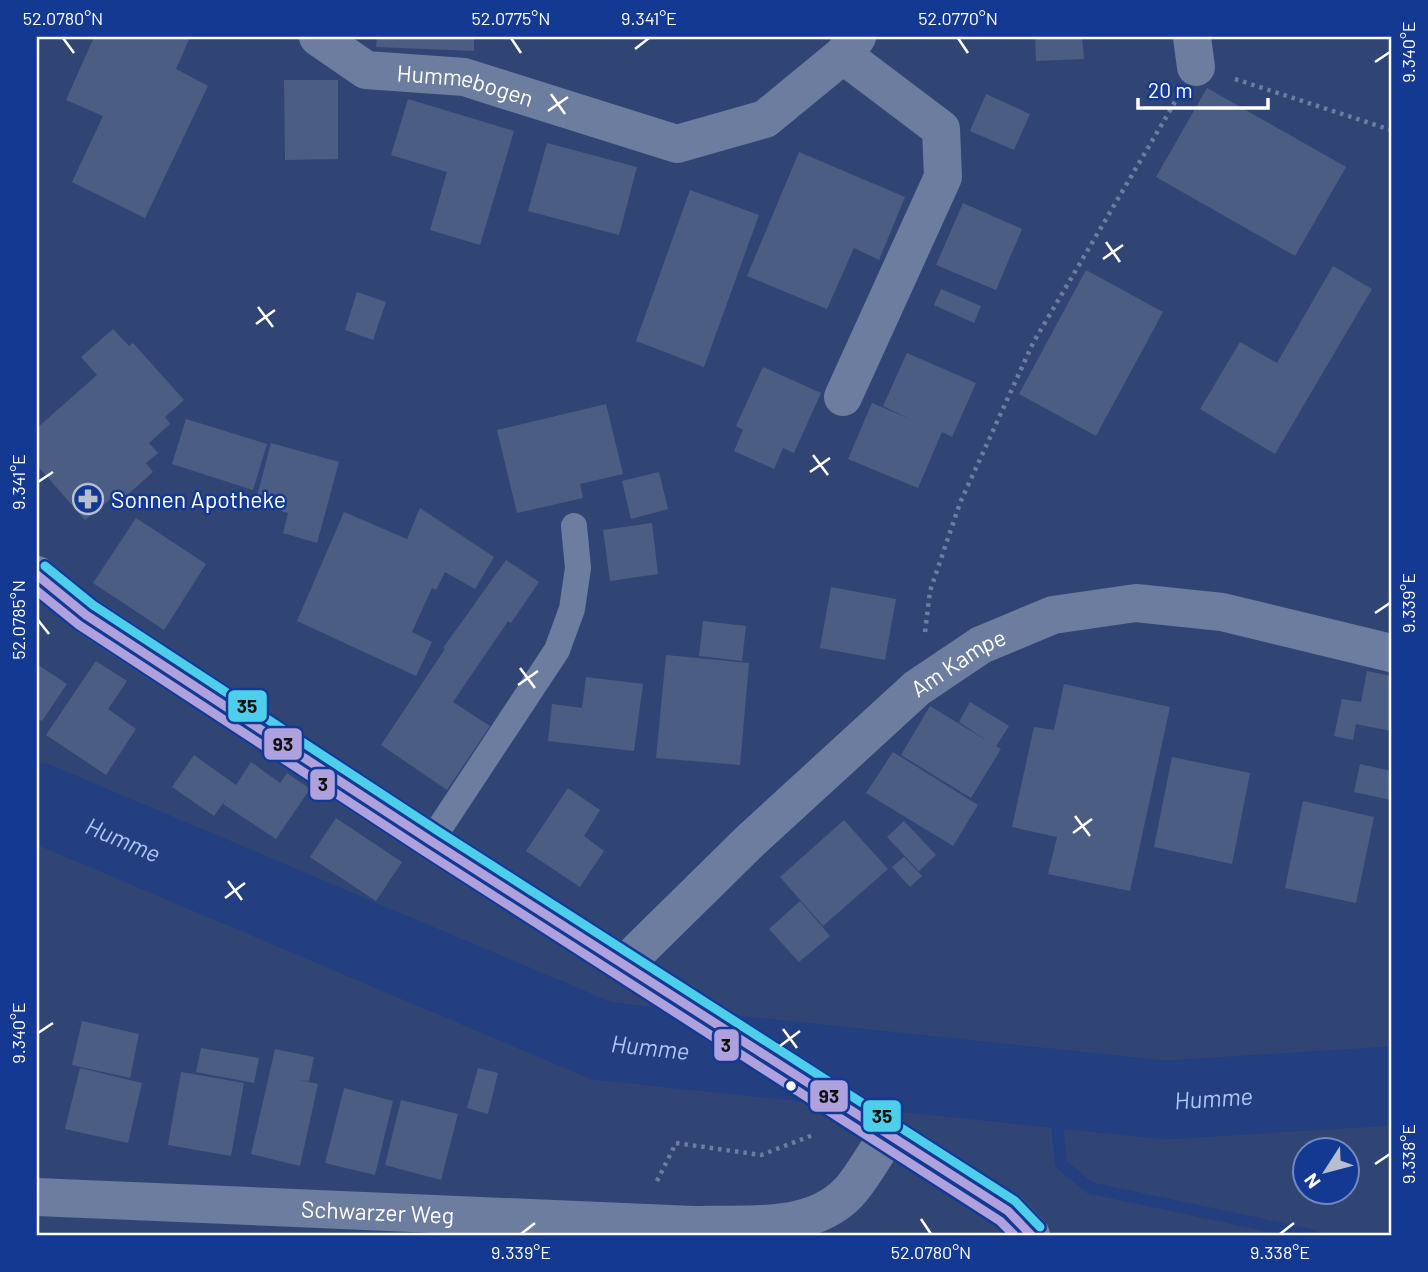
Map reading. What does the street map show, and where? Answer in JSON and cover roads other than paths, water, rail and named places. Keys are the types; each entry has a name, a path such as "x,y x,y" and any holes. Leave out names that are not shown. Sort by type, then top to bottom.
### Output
{"street":[{"name":"Hummebogen","path":"318,37 366,70 464,77 677,144 765,118 850,46 941,130 943,177 843,397"},
{"path":"37,575 86,615 430,841 1008,1211 1031,1235"},
{"name":"Am Kampe","path":"624,965 749,842 917,688 981,645 1053,615 1136,603 1222,612 1391,653"},
{"name":"Schwarzer Weg","path":"37,1197 635,1222 692,1230 798,1220 825,1212 849,1192 889,1133"}],"lane":[{"path":"430,841 557,650 572,609 578,568 574,526"}],"waterway":[{"name":"Humme","path":"37,802 602,1041 1165,1100 1391,1086"},
{"path":"1053,1088 1061,1164 1090,1188 1312,1235"}],"place":[{"name":"Sonnen Apotheke","path":"88,499"}]}
